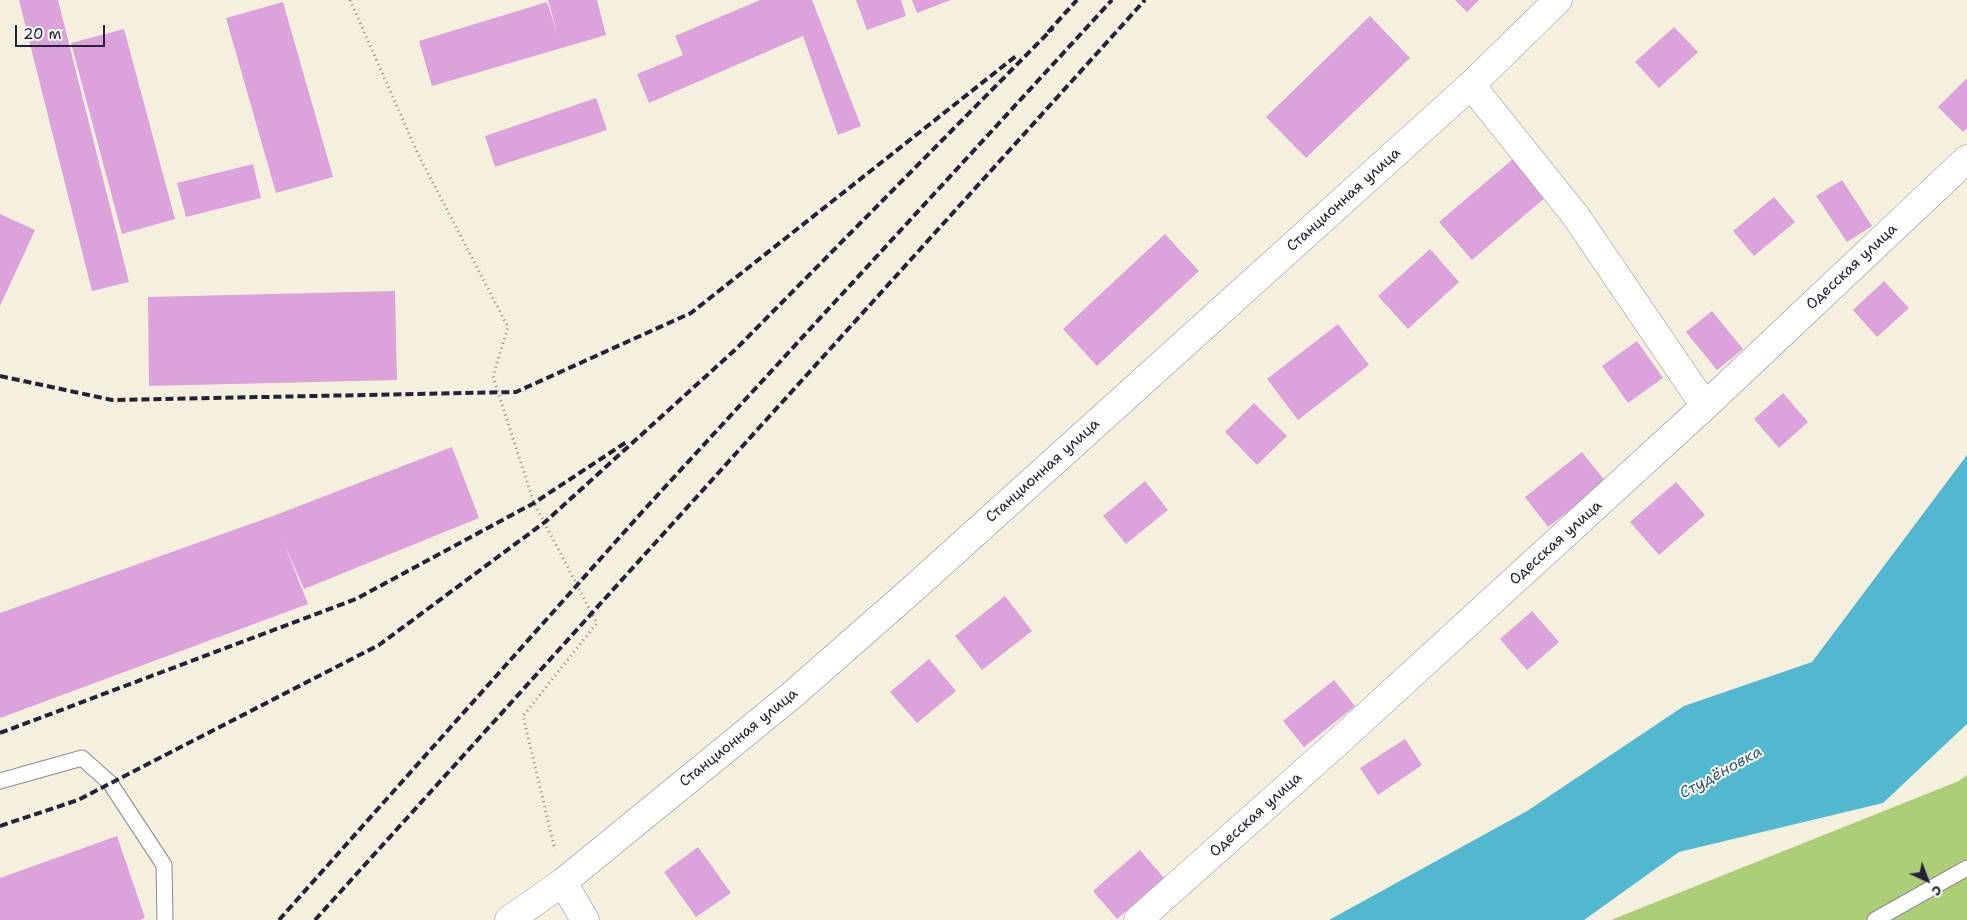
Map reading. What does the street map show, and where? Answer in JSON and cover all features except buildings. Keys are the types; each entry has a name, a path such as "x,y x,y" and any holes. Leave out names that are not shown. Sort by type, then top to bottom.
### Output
{"street":[{"name":"Станционная улица","path":"509,920 563,882 792,695 1472,85 1558,0"},
{"path":"1472,85 1575,215 1705,406"},
{"name":"Одесская улица","path":"1138,920 1339,741 1705,406 1967,159"},
{"path":"563,882 585,920"}],"lane":[{"path":"0,780 82,758 110,783 164,865 165,920"},
{"path":"1875,920 1967,868"}],"path":[{"path":"350,0 418,154 508,327 493,376 534,503 597,623 523,716 563,882"}],"green space":[{"path":"1967,775 1967,920 1611,920 1959,781"}],"water":[{"name":"Студёновка","path":"1967,455 1967,724 1883,803 1679,852 1584,920 1329,920 1527,811 1684,706 1812,662"}],"railway":[{"path":"1048,32 1077,0"},
{"path":"279,920 643,511 1112,0"},
{"path":"315,920 1145,0"},
{"path":"0,826 78,800 379,645 545,522 736,349 1053,28"},
{"path":"0,376 112,400 516,392 691,313 1016,56"},
{"path":"0,733 356,599 534,503 628,441"}]}
